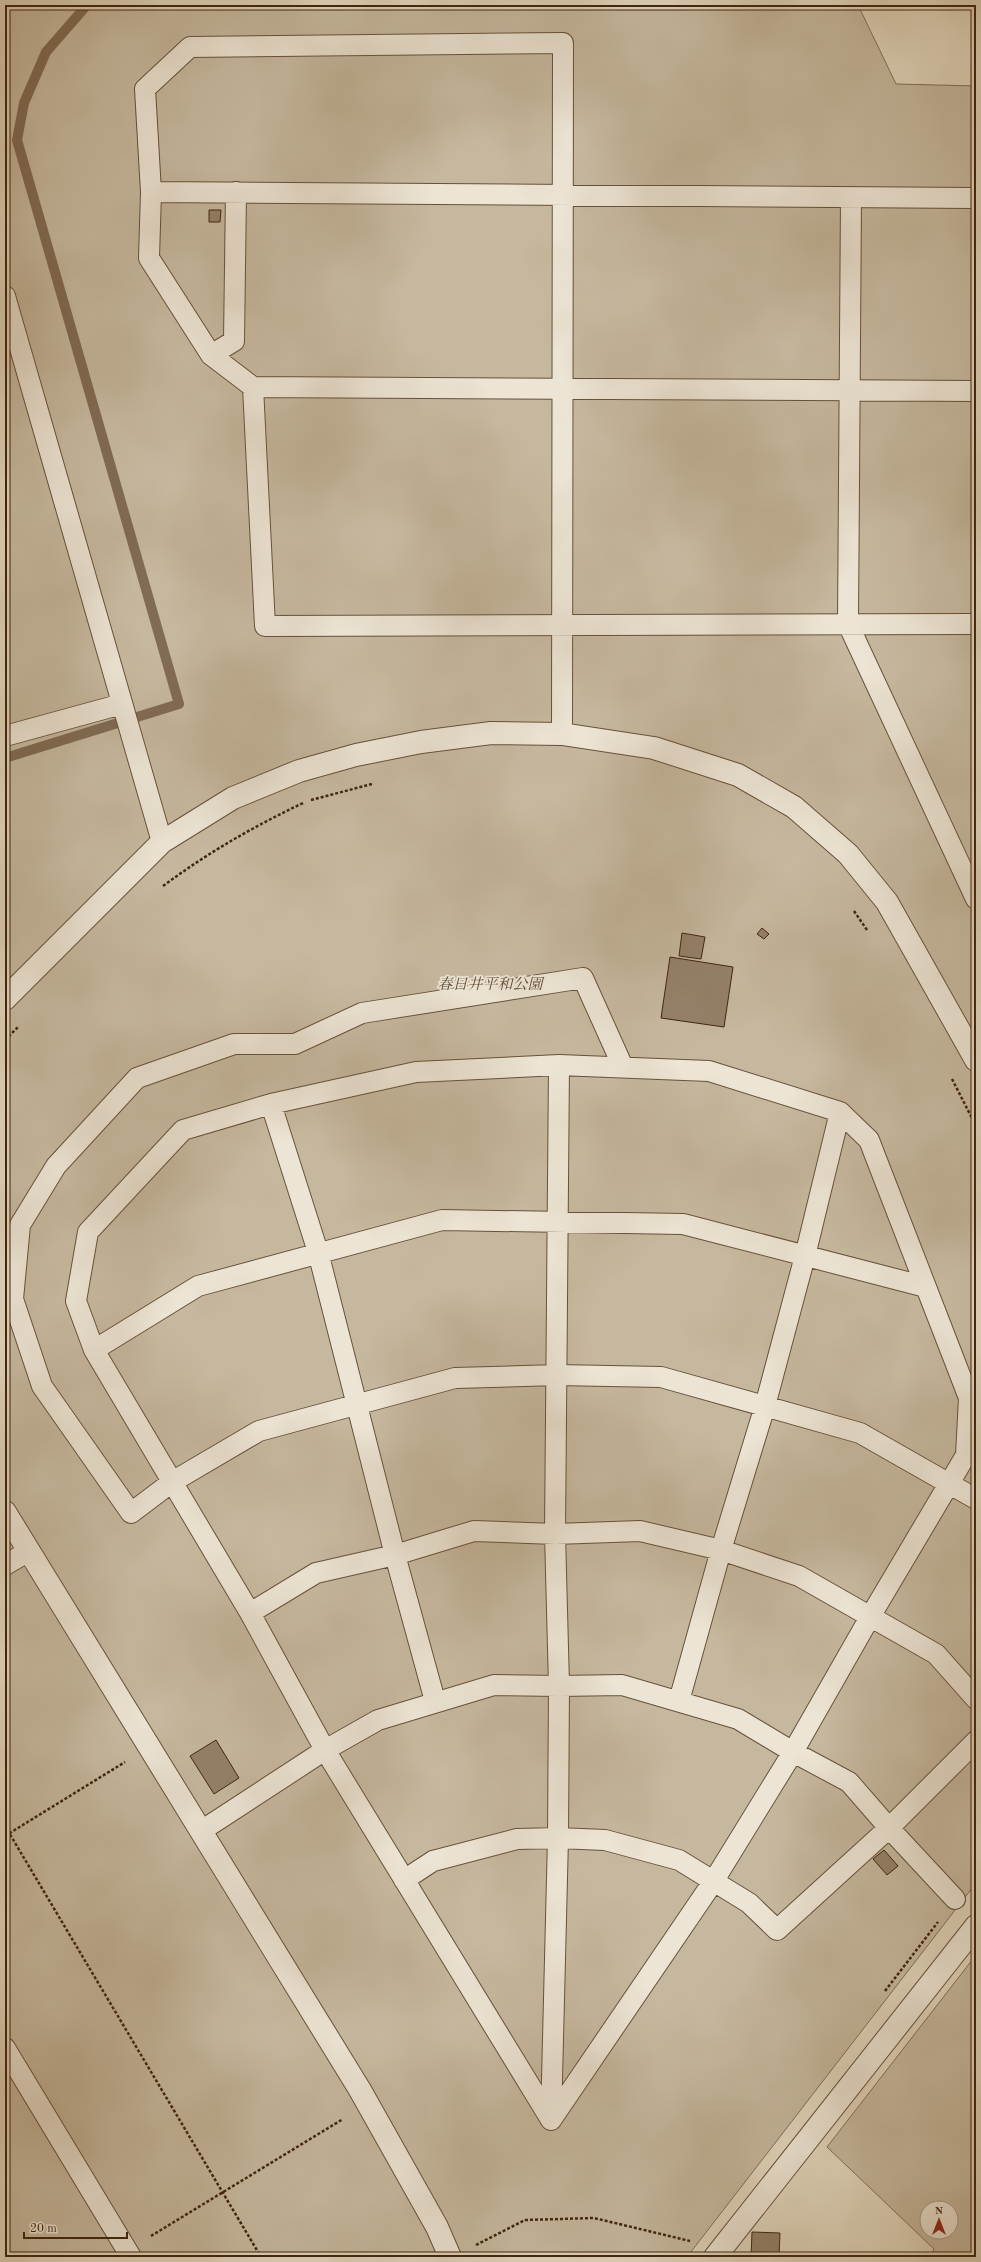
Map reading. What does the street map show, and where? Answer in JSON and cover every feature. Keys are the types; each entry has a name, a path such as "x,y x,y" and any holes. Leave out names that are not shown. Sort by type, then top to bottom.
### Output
{"street":[{"path":"5,999 162,842 233,798 299,771 356,755 421,742 491,733 562,734 654,748 738,775 794,807 848,854 887,902 976,1060"},
{"path":"5,1512 360,2090 437,2227 450,2257"},
{"path":"715,2257 976,1926"}],"lane":[{"path":"562,734 562,389 563,43 190,47 145,89 151,192 149,258 211,354 253,387 562,389 849,390 976,391"},
{"path":"151,192 976,198"},
{"path":"211,354 234,341 236,192"},
{"path":"851,197 848,624 976,899"},
{"path":"5,296 162,842"},
{"path":"253,387 265,626 976,624"},
{"path":"5,736 122,704"},
{"path":"623,1067 583,978 362,1013 295,1044 234,1044 138,1078 56,1166 20,1225 13,1298 42,1386 131,1513 172,1482 259,1431 455,1378 557,1375 661,1377 860,1433 976,1499"},
{"path":"551,2120 558,1838 559,1686 555,1534 559,1064"},
{"path":"559,1064 709,1071 840,1112 869,1140 969,1398 966,1455 948,1483 793,1752 713,1882 551,2120 325,1750 250,1613 94,1350 76,1301 88,1232 183,1130 270,1104 416,1072 559,1064"},
{"path":"270,1104 318,1252 358,1404 395,1555 435,1701"},
{"path":"680,1701 721,1550 765,1406 805,1256 840,1112"},
{"path":"94,1350 198,1286 318,1252 442,1220 683,1224 926,1287"},
{"path":"250,1613 316,1573 395,1555 474,1531 555,1534 640,1531 721,1550 798,1576 936,1654 976,1699"},
{"path":"5,1565 29,1551"},
{"path":"201,1831 325,1750 378,1720 435,1701 494,1684 559,1686 622,1684 738,1719 793,1752 849,1782 889,1828 955,1899"},
{"path":"404,1880 433,1861 518,1839 558,1838 605,1840 680,1860 713,1882 749,1903 777,1930 889,1828 976,1741"},
{"path":"5,2048 129,2254"}],"path":[{"path":"160,888 197,861 248,829 307,802 378,782"},
{"path":"851,906 868,931"},
{"path":"5,1040 22,1024"},
{"path":"951,1078 976,1126"},
{"path":"5,1836 125,1761"},
{"path":"5,1826 261,2257"},
{"path":"884,1992 976,1872"},
{"path":"129,2254 223,2192 345,2117"},
{"path":"472,2247 525,2220 594,2218 692,2242"}],"green space":[{"name":"春日井平和公園","path":"5,5 858,5 896,84 976,86 976,1883 687,2257 5,2257"},
{"path":"976,1955 976,2257 930,2257 934,2249 925,2240 959,2240 959,2200 919,2200 919,2235 827,2147"}],"building":[{"path":"209,210 221,210 220,222 209,222"},
{"path":"762,928 769,934 764,939 757,934"},
{"path":"682,933 705,937 701,959 679,956"},
{"path":"670,957 733,967 724,1027 661,1018"},
{"path":"216,1740 239,1778 214,1794 190,1756"},
{"path":"884,1850 898,1866 887,1875 873,1859"},
{"path":"752,2232 780,2233 779,2257 751,2257"}],"waterway":[{"path":"5,758 179,704 17,140 24,103 46,52 87,5"}]}
